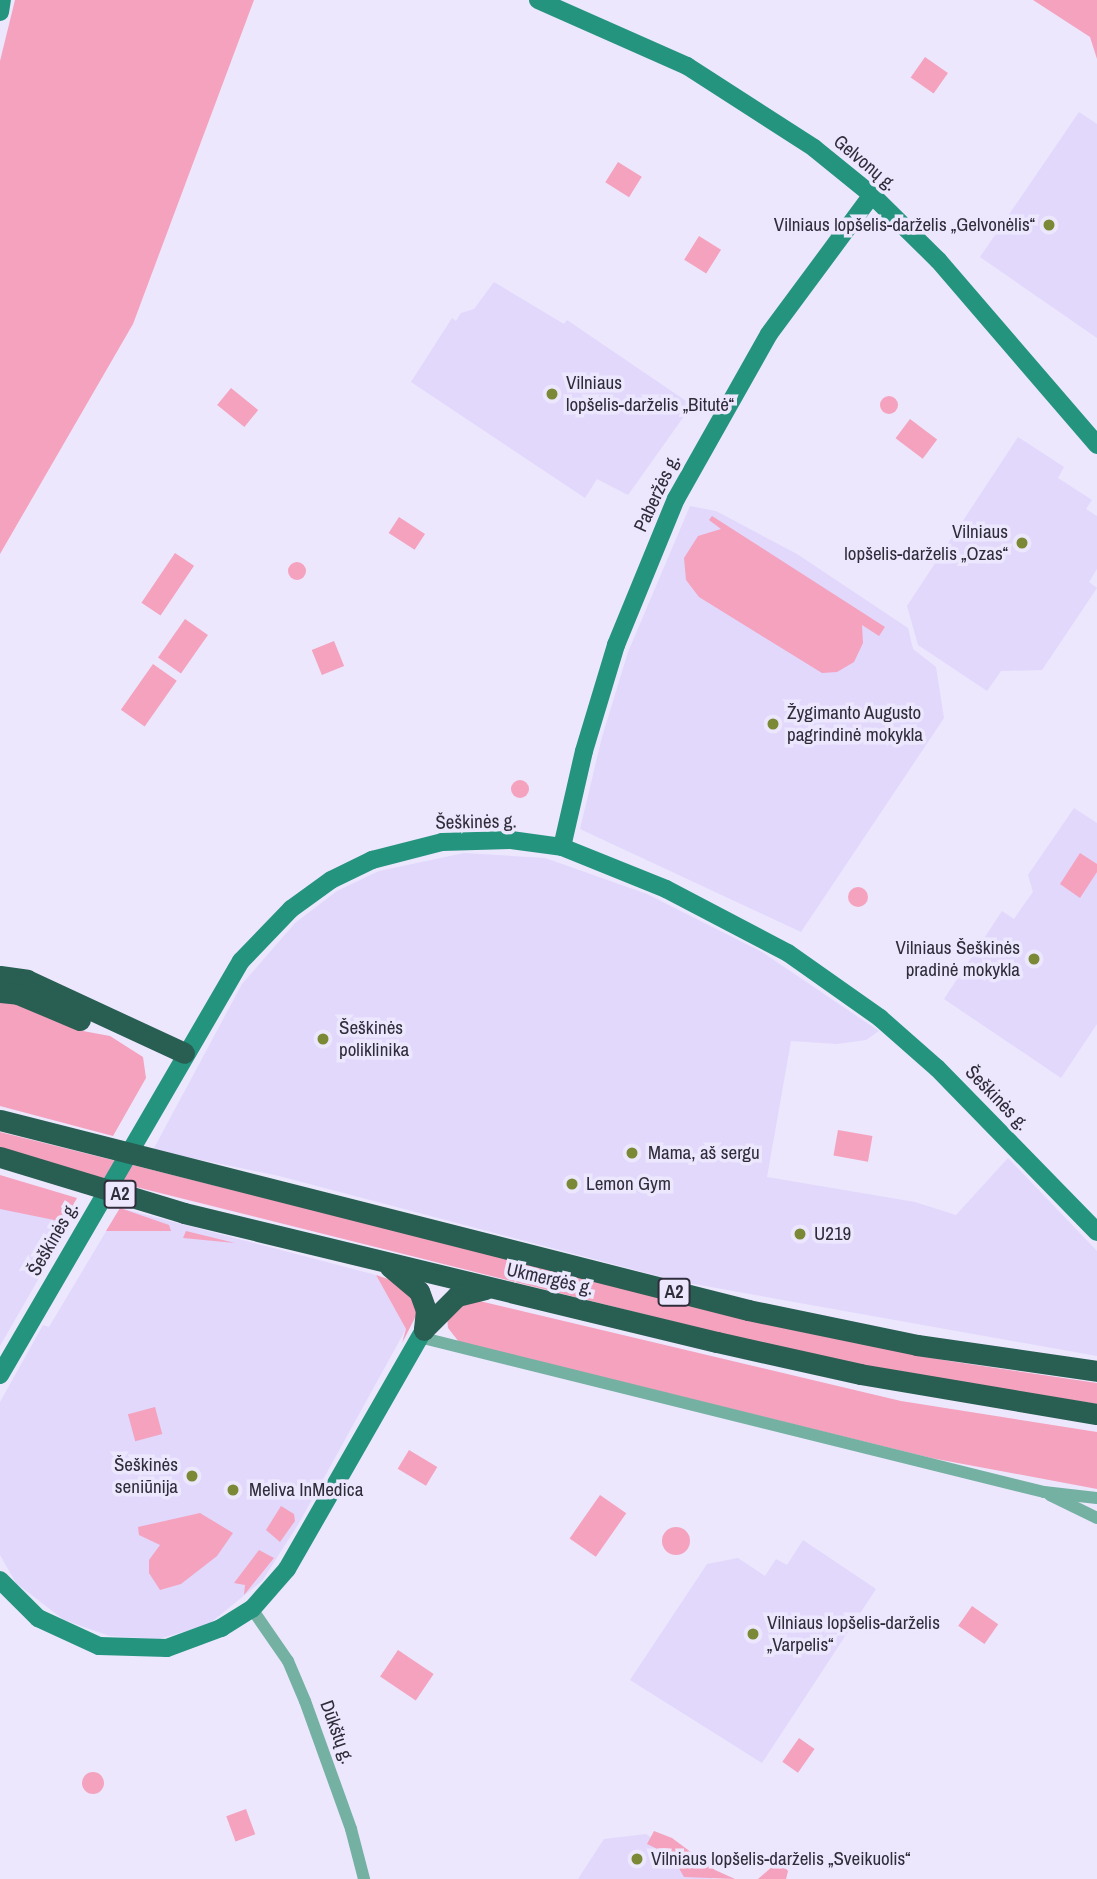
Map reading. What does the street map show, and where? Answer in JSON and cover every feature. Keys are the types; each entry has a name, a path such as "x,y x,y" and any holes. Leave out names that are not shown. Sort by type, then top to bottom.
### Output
{"highway":[{"path":"0,976 27,980 182,1058"},
{"path":"0,992 26,997 182,1058"},
{"name":"Ukmergės g.","path":"0,1120 748,1310 916,1345 1097,1371"},
{"name":"Ukmergės g.","path":"0,1157 184,1213 490,1288 860,1374 1094,1416"},
{"path":"383,1262 419,1291 426,1310 421,1334"},
{"path":"421,1334 457,1296 490,1288"}],"street":[{"path":"0,12 2,0"},
{"name":"Gelvonų g.","path":"538,0 630,37 698,72 767,113 872,195 964,288 1097,446"},
{"name":"Paberžės g.","path":"562,848 584,751 616,645 676,499 769,334 872,195"},
{"name":"Šeškinės g.","path":"0,1375 221,991 261,939 304,899 351,869 442,842 511,840 562,848 674,893 788,953 836,984 937,1068 1097,1232"},
{"path":"0,1580 25,1608 54,1629 99,1646 126,1650 183,1644 253,1609 287,1569 421,1334 1044,1492 1097,1498"},
{"path":"1044,1492 1097,1518"},
{"name":"Dūkštų g.","path":"253,1609 288,1661 313,1719 364,1879"}],"shaded area":[{"path":"15,0 254,0 133,324 0,554 0,61"},
{"path":"1033,0 1097,0 1097,59 1090,37"},
{"path":"925,57 948,73 934,94 911,77"},
{"name":"Vilniaus lopšelis-darželis „Gelvonėlis“","path":"1079,112 1097,124 1097,338 980,257"},
{"path":"618,162 642,177 629,197 605,182"},
{"path":"699,236 721,250 706,274 684,260"},
{"name":"Vilniaus lopšelis-darželis „Bitutė“","path":"494,282 564,324 567,320 692,405 628,495 597,479 585,498 411,382 452,318 456,321 461,313 474,309"},
{"path":"231,388 258,410 244,427 217,405"},
{"path":"889,396 895,399 898,405 895,411 889,414 883,411 880,405 883,399"},
{"path":"910,419 937,439 923,459 896,438"},
{"name":"Vilniaus lopšelis-darželis „Ozas“","path":"1018,437 1064,467 1058,478 1092,500 1086,509 1097,516 1097,569 1089,582 1097,588 1042,670 1001,671 987,691 918,645 907,606"},
{"name":"Žygimanto Augusto pagrindinė mokykla","path":"690,506 716,511 797,554 908,628 913,649 936,667 944,718 801,932 580,829 602,737 628,652"},
{"path":"712,516 885,627 879,636 862,625 863,643 854,662 837,672 822,673 699,597 686,580 684,558 698,536 721,529 709,520"},
{"path":"399,517 425,534 415,550 389,533"},
{"path":"175,553 194,566 161,616 141,603"},
{"path":"293,562 301,562 306,571 304,578 293,580 288,575 288,567"},
{"path":"185,619 208,635 181,674 158,658"},
{"path":"334,641 344,666 322,675 312,650"},
{"path":"153,664 177,681 145,727 121,710"},
{"path":"516,780 524,780 529,789 527,796 516,798 511,793 511,785"},
{"name":"Vilniaus Šeškinės pradinė mokykla","path":"1074,808 1097,823 1097,1024 1061,1078 944,999 1002,911 1014,919 1033,892 1028,875"},
{"path":"464,853 545,858 647,894 762,952 879,1031 866,1040 837,1044 791,1041 767,1177 915,1202 956,1215 1008,1158 1097,1251 1097,1356 677,1281 279,1176 153,1150 242,984 295,923 337,891 379,871"},
{"path":"1080,853 1097,864 1097,872 1080,898 1060,884"},
{"path":"858,887 865,890 868,897 865,904 858,907 851,904 848,897 851,890"},
{"path":"0,999 75,1020 83,1031 110,1036 143,1057 146,1078 113,1136 0,1106"},
{"path":"838,1130 872,1136 868,1162 833,1156"},
{"path":"0,1132 799,1331 949,1361 1097,1383 1097,1404 892,1372 731,1336 12,1156 0,1152"},
{"path":"0,1175 77,1198 64,1222 0,1209"},
{"path":"12,1208 70,1224 0,1346 0,1209"},
{"path":"120,1208 376,1275 406,1329 299,1523 262,1581 209,1624 159,1639 110,1636 64,1620 16,1583 0,1555 0,1402 43,1325 49,1327"},
{"path":"120,1208 169,1225 171,1231 106,1231"},
{"path":"186,1231 235,1243 183,1238"},
{"path":"376,1275 406,1285 418,1312 402,1343 406,1329"},
{"path":"471,1299 901,1401 1097,1432 1097,1489 931,1458 459,1342 448,1328 447,1317 453,1306"},
{"path":"155,1407 162,1434 135,1441 128,1414"},
{"path":"409,1450 437,1467 426,1486 398,1469"},
{"path":"600,1495 626,1513 596,1557 570,1538"},
{"path":"281,1506 294,1514 295,1521 280,1542 266,1530"},
{"path":"200,1513 233,1533 217,1556 181,1584 160,1590 149,1573 149,1560 160,1545 139,1535 138,1527"},
{"path":"676,1527 686,1531 690,1541 686,1551 676,1555 666,1551 662,1541 666,1531"},
{"name":"Vilniaus lopšelis-darželis „Varpelis“","path":"803,1540 876,1589 762,1763 630,1680 707,1564 738,1558 765,1576 776,1559 787,1565"},
{"path":"259,1550 274,1558 244,1595 245,1585 234,1583"},
{"path":"972,1606 998,1624 984,1644 958,1626"},
{"path":"398,1650 434,1674 416,1701 380,1677"},
{"path":"799,1738 815,1749 798,1773 782,1762"},
{"path":"93,1772 101,1775 104,1783 101,1791 93,1794 85,1791 82,1783 85,1775"},
{"path":"246,1809 255,1834 236,1842 226,1816"},
{"path":"654,1831 672,1838 715,1870 735,1879 684,1877 672,1856 647,1844"},
{"name":"Vilniaus lopšelis-darželis „Sveikuolis“","path":"646,1834 713,1879 578,1879 604,1839"},
{"path":"779,1861 788,1871 786,1879 758,1879"}],"place":[{"name":"Vilniaus lopšelis-darželis „Gelvonėlis“","path":"1049,225"},
{"name":"Vilniaus lopšelis-darželis „Bitutė“","path":"552,394"},
{"name":"Vilniaus lopšelis-darželis „Ozas“","path":"1022,543"},
{"name":"Žygimanto Augusto pagrindinė mokykla","path":"773,724"},
{"name":"Vilniaus Šeškinės pradinė mokykla","path":"1034,959"},
{"name":"Šeškinės poliklinika","path":"323,1039"},
{"name":"Mama, aš sergu","path":"632,1153"},
{"name":"Lemon Gym","path":"572,1184"},
{"name":"U219","path":"800,1234"},
{"name":"Šeškinės seniūnija","path":"192,1476"},
{"name":"Meliva InMedica","path":"233,1490"},
{"name":"Vilniaus lopšelis-darželis „Varpelis“","path":"753,1634"},
{"name":"Vilniaus lopšelis-darželis „Sveikuolis“","path":"637,1859"}]}
